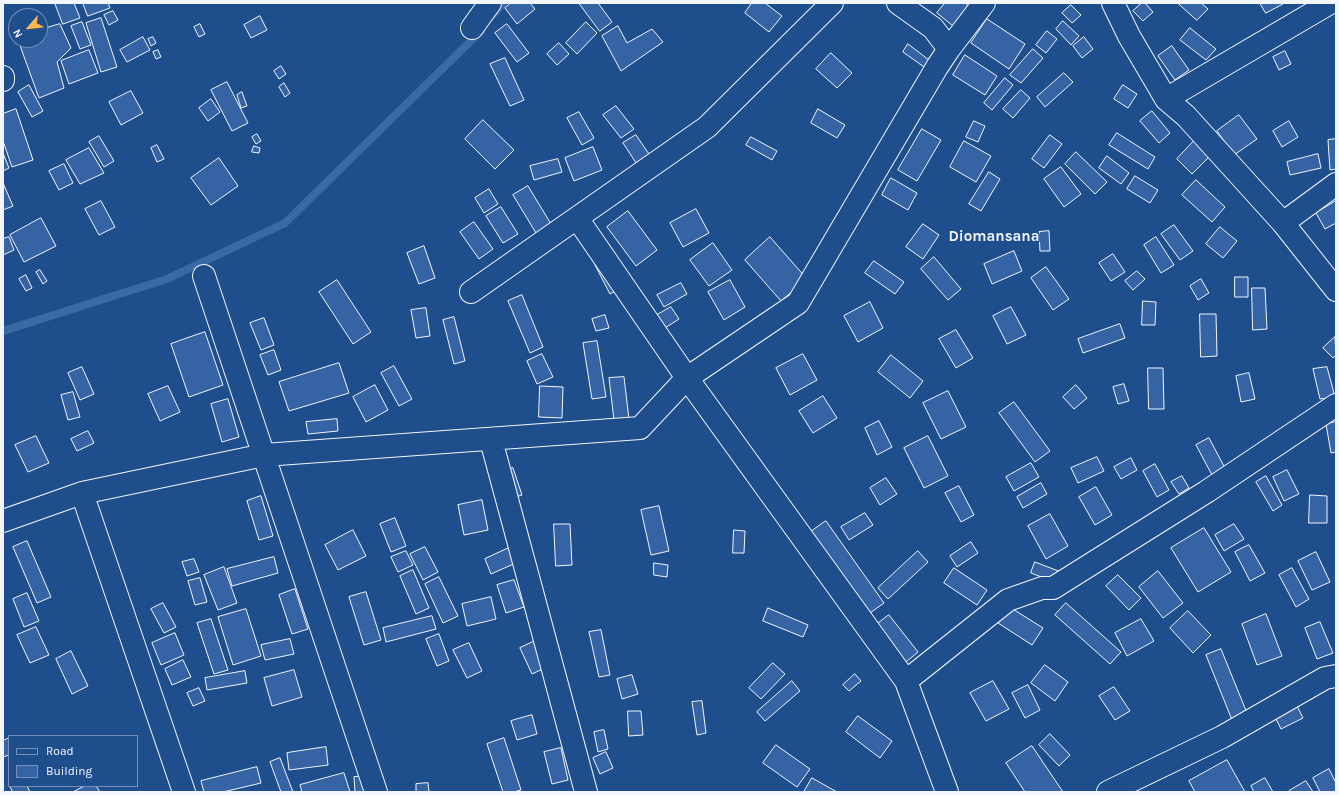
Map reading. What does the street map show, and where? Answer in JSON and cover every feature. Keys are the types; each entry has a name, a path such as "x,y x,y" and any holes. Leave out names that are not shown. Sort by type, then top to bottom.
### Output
{"street":[{"path":"472,28 490,3"},
{"path":"471,292 707,127 832,3"},
{"path":"898,3 933,28 949,49"},
{"path":"3,522 82,493 264,455 491,440 640,428 687,378 798,303 937,67 984,3"},
{"path":"1113,3 1129,36 1166,99 1186,116 1283,223 1336,290"},
{"path":"1166,99 1330,3"},
{"path":"1283,223 1336,184"},
{"path":"577,218 687,378 906,681 947,792"},
{"path":"204,276 376,792"},
{"path":"906,681 1008,600 1042,588 1053,588 1206,492 1336,404"},
{"path":"491,440 586,792"},
{"path":"82,493 184,792"},
{"path":"1108,792 1222,737 1325,678 1336,676"}],"building":[{"path":"55,3 74,3 80,18 63,24"},
{"path":"83,3 108,3 110,8 88,16"},
{"path":"511,3 530,3 535,9 517,24 505,8"},
{"path":"579,3 598,3 612,22 600,31"},
{"path":"752,3 765,3 782,16 769,32 745,13"},
{"path":"945,3 965,3 974,11 958,30 937,13"},
{"path":"1142,3 1145,3 1153,12 1143,21 1133,11"},
{"path":"1178,3 1201,3 1208,9 1197,20"},
{"path":"1260,3 1282,3 1283,4 1266,13"},
{"path":"1071,5 1081,15 1072,23 1062,13"},
{"path":"113,11 118,20 109,25 104,15"},
{"path":"260,16 267,30 251,38 244,25"},
{"path":"101,18 117,67 101,72 86,23"},
{"path":"987,19 1025,44 1009,69 971,43"},
{"path":"1063,21 1079,36 1071,45 1056,29"},
{"path":"82,22 91,45 80,49 71,26"},
{"path":"586,22 597,33 577,54 566,43"},
{"path":"60,24 71,48 57,62 64,88 39,98 21,48 48,48 48,28"},
{"path":"200,24 205,34 199,37 194,27"},
{"path":"507,24 529,53 517,62 495,33"},
{"path":"618,26 627,43 652,29 663,42 621,71 602,36"},
{"path":"1190,28 1216,49 1206,60 1180,40"},
{"path":"1047,31 1057,39 1046,53 1036,45"},
{"path":"143,37 150,50 127,62 120,50"},
{"path":"153,37 156,43 151,46 148,39"},
{"path":"1084,37 1093,49 1082,58 1073,46"},
{"path":"559,43 569,54 557,65 547,54"},
{"path":"908,44 929,60 924,67 903,52"},
{"path":"1172,46 1189,70 1175,80 1158,56"},
{"path":"1033,49 1043,58 1021,83 1010,75"},
{"path":"89,50 98,73 69,84 61,61"},
{"path":"158,50 161,57 156,59 153,52"},
{"path":"1285,51 1291,64 1279,70 1273,57"},
{"path":"831,53 852,73 837,88 816,69"},
{"path":"965,55 997,76 985,95 953,75"},
{"path":"505,58 524,100 510,106 490,64"},
{"path":"281,66 286,74 279,79 274,71"},
{"path":"1064,73 1073,82 1045,107 1037,97"},
{"path":"1005,78 1013,85 992,110 984,103"},
{"path":"227,82 248,123 232,131 211,90"},
{"path":"284,83 290,93 285,97 279,87"},
{"path":"29,85 43,111 32,117 18,92"},
{"path":"1123,85 1137,94 1128,108 1114,99"},
{"path":"1021,90 1030,98 1013,118 1003,109"},
{"path":"131,91 143,113 121,125 109,102"},
{"path":"242,92 247,106 241,108 237,95"},
{"path":"211,99 220,112 208,121 199,108"},
{"path":"616,106 634,129 621,138 603,115"},
{"path":"16,109 33,160 12,167 3,141 3,114"},
{"path":"818,109 845,125 837,138 811,123"},
{"path":"1152,111 1170,133 1159,143 1140,121"},
{"path":"579,112 594,138 582,145 567,118"},
{"path":"1239,115 1257,139 1234,155 1217,131"},
{"path":"483,120 514,150 495,169 465,139"},
{"path":"974,121 985,126 978,142 966,137"},
{"path":"1289,121 1298,137 1282,147 1273,131"},
{"path":"922,129 941,140 917,181 898,170"},
{"path":"1117,133 1155,157 1148,169 1109,145"},
{"path":"257,134 261,141 256,144 252,137"},
{"path":"636,135 653,160 640,169 623,143"},
{"path":"1050,135 1062,144 1044,168 1032,159"},
{"path":"99,136 114,161 104,167 89,142"},
{"path":"751,137 777,151 772,160 746,145"},
{"path":"1336,139 1336,169 1330,170 1328,140"},
{"path":"964,141 991,156 976,182 950,167"},
{"path":"1194,141 1210,156 1192,174 1177,159"},
{"path":"157,145 164,159 157,162 151,148"},
{"path":"254,146 260,148 259,153 252,152"},
{"path":"593,147 602,170 574,181 565,158"},
{"path":"89,148 104,173 80,184 66,160"},
{"path":"1076,152 1107,182 1095,194 1065,164"},
{"path":"3,153 9,168 3,171"},
{"path":"1318,154 1321,168 1290,175 1287,162"},
{"path":"1107,156 1129,173 1121,184 1099,168"},
{"path":"219,158 238,186 211,205 191,178"},
{"path":"558,159 562,172 534,180 530,166"},
{"path":"64,164 73,183 59,190 49,171"},
{"path":"1061,167 1081,194 1064,207 1044,179"},
{"path":"989,172 1000,179 981,211 969,204"},
{"path":"1135,176 1158,190 1150,203 1127,189"},
{"path":"891,178 917,193 908,210 882,195"},
{"path":"1196,180 1225,207 1212,222 1182,195"},
{"path":"3,183 13,206 3,210"},
{"path":"528,186 551,224 536,233 513,195"},
{"path":"489,189 498,204 484,213 475,198"},
{"path":"101,201 115,227 99,235 85,209"},
{"path":"1336,201 1336,223 1325,229 1316,213"},
{"path":"501,207 518,234 503,243 486,216"},
{"path":"696,209 709,233 683,247 670,223"},
{"path":"628,211 657,250 636,266 607,227"},
{"path":"41,218 56,246 24,262 10,235"},
{"path":"474,222 493,249 479,259 460,232"},
{"path":"923,224 939,235 923,259 906,247"},
{"path":"1174,225 1193,251 1180,260 1161,234"},
{"path":"1220,227 1237,241 1223,258 1206,244"},
{"path":"1049,231 1050,251 1040,251 1039,232"},
{"path":"9,237 14,250 3,255 3,239"},
{"path":"770,237 807,279 781,301 745,260"},
{"path":"1156,237 1174,265 1161,273 1144,245"},
{"path":"713,243 732,270 709,286 690,260"},
{"path":"424,246 435,278 419,284 407,253"},
{"path":"1014,251 1022,271 992,284 984,264"},
{"path":"1113,254 1125,272 1111,281 1099,263"},
{"path":"934,257 961,289 948,300 921,269"},
{"path":"609,258 624,286 610,294 595,265"},
{"path":"874,261 904,282 895,294 865,273"},
{"path":"1046,267 1069,299 1053,310 1031,278"},
{"path":"40,270 47,281 43,284 36,272"},
{"path":"1137,271 1145,279 1133,290 1125,281"},
{"path":"26,275 32,288 26,291 19,279"},
{"path":"1235,277 1248,277 1248,297 1235,297"},
{"path":"1201,279 1209,293 1198,300 1190,286"},
{"path":"337,280 371,332 353,344 319,292"},
{"path":"730,280 745,307 724,320 708,292"},
{"path":"681,283 687,294 664,307 657,295"},
{"path":"1252,288 1265,288 1267,329 1253,330"},
{"path":"522,295 543,347 530,353 508,301"},
{"path":"1143,301 1156,302 1155,325 1142,325"},
{"path":"870,302 883,328 858,342 844,316"},
{"path":"671,307 679,319 665,328 657,315"},
{"path":"1011,307 1026,335 1007,344 993,316"},
{"path":"426,308 430,336 416,338 411,310"},
{"path":"1200,314 1216,314 1217,356 1201,357"},
{"path":"605,315 609,328 596,331 592,319"},
{"path":"454,317 465,361 454,364 443,320"},
{"path":"264,318 274,345 261,350 250,323"},
{"path":"1120,324 1125,338 1083,353 1078,339"},
{"path":"956,330 973,358 956,368 939,339"},
{"path":"205,332 223,385 189,397 171,344"},
{"path":"1335,337 1336,355 1333,358 1323,348"},
{"path":"597,341 606,397 592,399 583,343"},
{"path":"274,350 281,370 268,375 260,355"},
{"path":"542,354 553,377 537,384 527,361"},
{"path":"803,354 817,380 790,395 776,368"},
{"path":"891,355 923,381 910,398 878,372"},
{"path":"339,363 349,393 289,411 279,382"},
{"path":"394,366 412,399 399,406 381,373"},
{"path":"82,367 94,394 80,400 68,373"},
{"path":"1327,367 1335,397 1320,399 1313,369"},
{"path":"1148,368 1163,368 1164,409 1149,409"},
{"path":"1249,373 1255,399 1241,402 1236,376"},
{"path":"624,377 629,419 614,420 609,378"},
{"path":"1124,384 1129,401 1118,404 1113,387"},
{"path":"375,385 388,410 366,422 353,397"},
{"path":"1076,385 1087,398 1074,409 1063,397"},
{"path":"168,386 180,412 160,421 148,394"},
{"path":"540,386 563,387 562,418 539,417"},
{"path":"948,391 966,427 941,439 923,403"},
{"path":"73,392 80,417 68,420 61,395"},
{"path":"823,396 837,418 813,433 799,411"},
{"path":"228,399 239,437 222,442 211,404"},
{"path":"1014,402 1050,451 1035,462 999,413"},
{"path":"337,419 338,431 308,434 306,422"},
{"path":"879,421 892,447 877,455 865,428"},
{"path":"1336,422 1336,452 1331,453 1326,424"},
{"path":"88,431 94,443 77,451 71,439"},
{"path":"36,436 49,463 28,472 15,445"},
{"path":"928,436 948,476 924,488 904,448"},
{"path":"1209,438 1225,468 1212,475 1196,445"},
{"path":"1097,457 1104,471 1078,483 1071,468"},
{"path":"1131,458 1137,470 1121,479 1114,467"},
{"path":"1031,463 1039,477 1014,491 1006,477"},
{"path":"1155,464 1169,490 1157,497 1143,471"},
{"path":"513,468 522,495 506,500 497,473"},
{"path":"1287,470 1299,494 1284,501 1273,477"},
{"path":"1182,476 1189,488 1179,494 1171,482"},
{"path":"1266,476 1282,505 1273,511 1256,482"},
{"path":"886,478 897,494 880,505 870,488"},
{"path":"1041,483 1047,494 1023,508 1017,497"},
{"path":"959,486 974,515 961,522 945,493"},
{"path":"1096,487 1112,515 1095,525 1079,497"},
{"path":"1310,495 1327,496 1327,523 1309,523"},
{"path":"261,496 273,536 259,540 247,501"},
{"path":"482,500 488,530 464,535 458,505"},
{"path":"659,506 669,551 651,555 641,510"},
{"path":"865,513 873,525 849,540 841,527"},
{"path":"1050,514 1068,546 1046,559 1028,526"},
{"path":"395,518 406,546 391,552 380,524"},
{"path":"826,521 884,603 867,615 809,533"},
{"path":"554,524 570,524 572,565 556,566"},
{"path":"1234,524 1244,539 1224,551 1215,535"},
{"path":"1204,528 1231,572 1198,592 1171,548"},
{"path":"353,530 366,556 338,570 325,545"},
{"path":"734,530 745,531 744,553 733,553"},
{"path":"27,541 51,597 37,603 13,547"},
{"path":"971,542 978,553 957,567 950,556"},
{"path":"1249,545 1265,573 1250,581 1235,552"},
{"path":"425,547 438,572 423,580 410,554"},
{"path":"511,547 518,562 491,574 485,559"},
{"path":"406,551 413,565 398,572 391,557"},
{"path":"918,551 928,562 888,599 878,588"},
{"path":"1316,552 1330,582 1312,590 1298,561"},
{"path":"274,557 278,573 232,586 227,569"},
{"path":"194,559 199,572 187,576 182,562"},
{"path":"1035,562 1061,572 1057,583 1031,573"},
{"path":"654,563 668,565 667,577 654,575"},
{"path":"224,567 237,603 218,610 204,575"},
{"path":"954,568 987,590 977,605 944,583"},
{"path":"1292,568 1309,599 1296,607 1279,575"},
{"path":"413,570 429,608 416,614 400,576"},
{"path":"1158,571 1183,603 1163,618 1139,587"},
{"path":"1118,575 1141,598 1129,610 1106,586"},
{"path":"439,577 458,616 443,623 425,584"},
{"path":"200,578 207,602 195,605 188,581"},
{"path":"514,580 524,607 506,613 497,585"},
{"path":"295,589 308,629 292,634 279,595"},
{"path":"366,592 381,640 364,645 349,597"},
{"path":"27,593 39,621 24,627 13,599"},
{"path":"491,597 496,619 467,626 462,604"},
{"path":"163,603 176,627 164,633 151,609"},
{"path":"1066,603 1121,652 1110,664 1055,615"},
{"path":"1008,606 1043,628 1032,645 998,623"},
{"path":"768,608 808,625 803,637 763,621"},
{"path":"246,609 261,656 233,665 218,617"},
{"path":"1188,611 1211,635 1193,653 1170,628"},
{"path":"1266,614 1282,656 1257,665 1242,624"},
{"path":"889,615 918,652 906,662 876,625"},
{"path":"432,616 436,629 386,642 383,628"},
{"path":"211,619 228,670 214,674 197,623"},
{"path":"1141,619 1154,641 1127,656 1115,633"},
{"path":"1320,622 1333,653 1317,659 1305,628"},
{"path":"36,627 49,655 30,663 17,635"},
{"path":"601,630 610,675 599,677 589,632"},
{"path":"175,633 184,655 161,665 152,643"},
{"path":"439,634 449,661 437,666 426,639"},
{"path":"290,639 294,654 265,660 261,645"},
{"path":"535,641 547,667 532,674 520,648"},
{"path":"469,643 482,671 467,678 453,650"},
{"path":"1221,649 1249,718 1234,725 1206,655"},
{"path":"71,651 88,686 72,694 56,659"},
{"path":"183,660 191,677 172,685 165,669"},
{"path":"773,663 785,674 761,699 749,688"},
{"path":"1045,665 1068,682 1055,701 1031,683"},
{"path":"294,670 302,697 272,706 264,678"},
{"path":"245,671 247,683 207,690 205,678"},
{"path":"855,674 861,681 849,691 843,685"},
{"path":"632,675 638,694 622,699 617,679"},
{"path":"792,681 800,691 765,721 757,712"},
{"path":"993,681 1009,709 986,721 970,693"},
{"path":"1028,685 1040,710 1025,718 1012,693"},
{"path":"1114,687 1130,711 1115,720 1099,696"},
{"path":"199,688 205,701 193,706 187,693"},
{"path":"702,701 706,733 697,735 692,702"},
{"path":"1297,706 1303,718 1281,729 1275,717"},
{"path":"628,711 641,711 643,735 629,736"},
{"path":"532,715 537,734 517,740 511,721"},
{"path":"858,716 892,741 880,758 846,732"},
{"path":"604,730 608,749 598,752 594,732"},
{"path":"1050,734 1070,755 1059,766 1039,745"},
{"path":"8,738 8,755 3,757 3,741"},
{"path":"504,738 521,790 514,792 503,792 487,744"},
{"path":"776,745 810,769 797,787 763,763"},
{"path":"1032,746 1063,792 1025,792 1006,763"},
{"path":"326,747 328,765 289,770 287,753"},
{"path":"561,748 568,780 552,784 544,752"},
{"path":"606,752 613,768 600,774 593,758"},
{"path":"280,758 293,792 281,792 270,762"},
{"path":"1227,760 1245,792 1195,792 1189,781"},
{"path":"257,767 261,783 223,792 204,792 201,781"},
{"path":"1329,769 1336,783 1336,792 1320,792 1313,778"},
{"path":"344,773 350,792 302,792 300,785"},
{"path":"368,776 368,792 355,792 354,777"},
{"path":"812,778 837,792 804,792"},
{"path":"1265,778 1273,792 1254,792 1251,786"},
{"path":"1306,781 1313,792 1289,792 1289,791"},
{"path":"428,783 429,792 416,792 416,784"},
{"path":"10,787 28,787 30,792 13,792"},
{"path":"83,787 97,787 100,792 73,792"}],"waterway":[{"path":"494,14 503,3"},
{"path":"3,331 167,279 285,223 481,31"}],"district":[{"name":"Diomansana","path":"994,237"}]}
